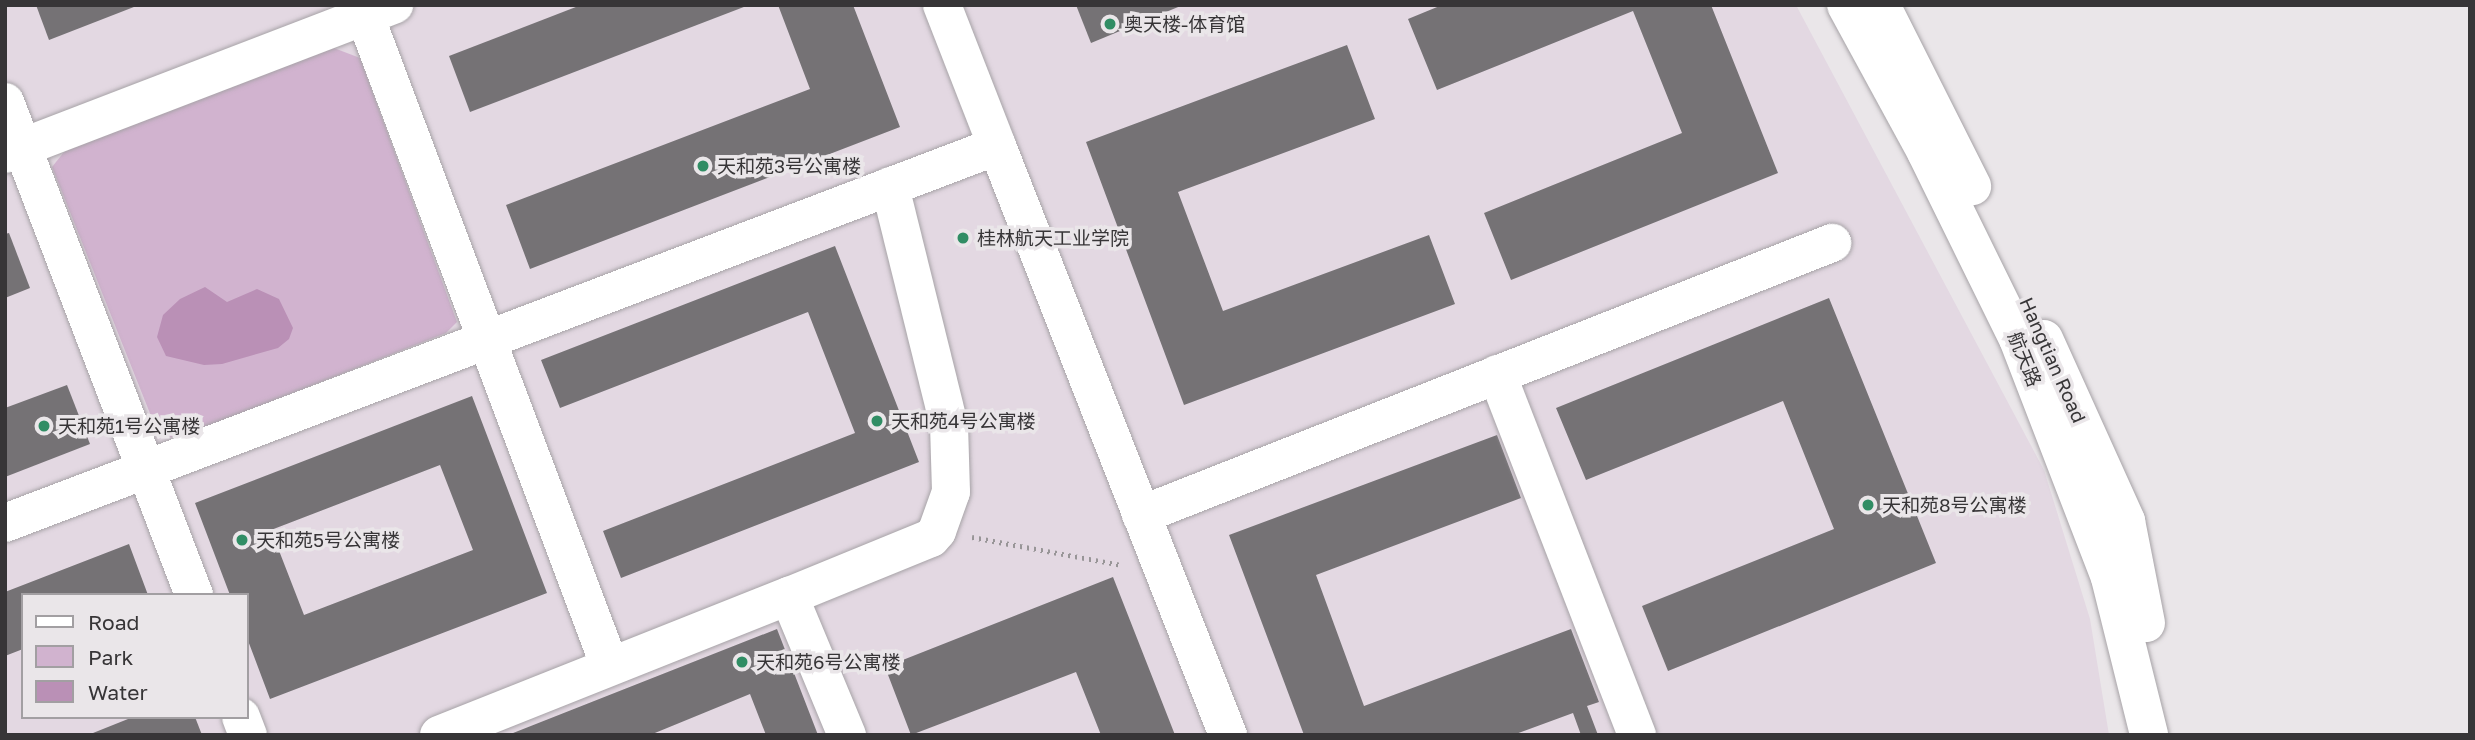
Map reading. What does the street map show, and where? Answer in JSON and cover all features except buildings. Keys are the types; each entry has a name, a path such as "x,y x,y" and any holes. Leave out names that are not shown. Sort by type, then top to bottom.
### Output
{"main road":[{"path":"942,5 1228,735"},
{"name":"航天路","path":"1846,5 1926,152 2018,340 2110,578 2142,692 2149,735"},
{"name":"Hangtian Road","path":"1881,5 2015,276 2126,521 2168,735"},
{"path":"14,150 380,11 490,339 609,664"},
{"path":"5,102 14,150 146,469 193,593"},
{"path":"5,523 997,146"},
{"path":"439,735 609,664 789,596 931,538 937,531 951,492 949,425 890,186"},
{"path":"1141,515 1832,243"},
{"path":"1497,374 1637,735"},
{"path":"789,596 847,735"}],"path":[{"path":"937,531 1164,573"}],"shaded area":[{"name":"桂林航天工业学院","path":"5,5 1796,5 2044,470 2090,619 2109,735 5,735"}],"green space":[{"path":"326,45 360,58 457,322 446,333 178,438 159,436 52,167 68,147"}],"water":[{"path":"205,287 227,302 257,289 279,299 293,328 289,339 278,348 222,364 204,365 166,356 157,337 163,315 180,299"}],"place":[{"name":"奥天楼-体育馆","path":"1110,24"},
{"name":"天和苑3号公寓楼","path":"703,166"},
{"name":"桂林航天工业学院","path":"963,238"},
{"name":"天和苑4号公寓楼","path":"877,421"},
{"name":"天和苑1号公寓楼","path":"44,426"},
{"name":"天和苑8号公寓楼","path":"1868,505"},
{"name":"天和苑5号公寓楼","path":"242,540"},
{"name":"天和苑6号公寓楼","path":"742,662"}]}
